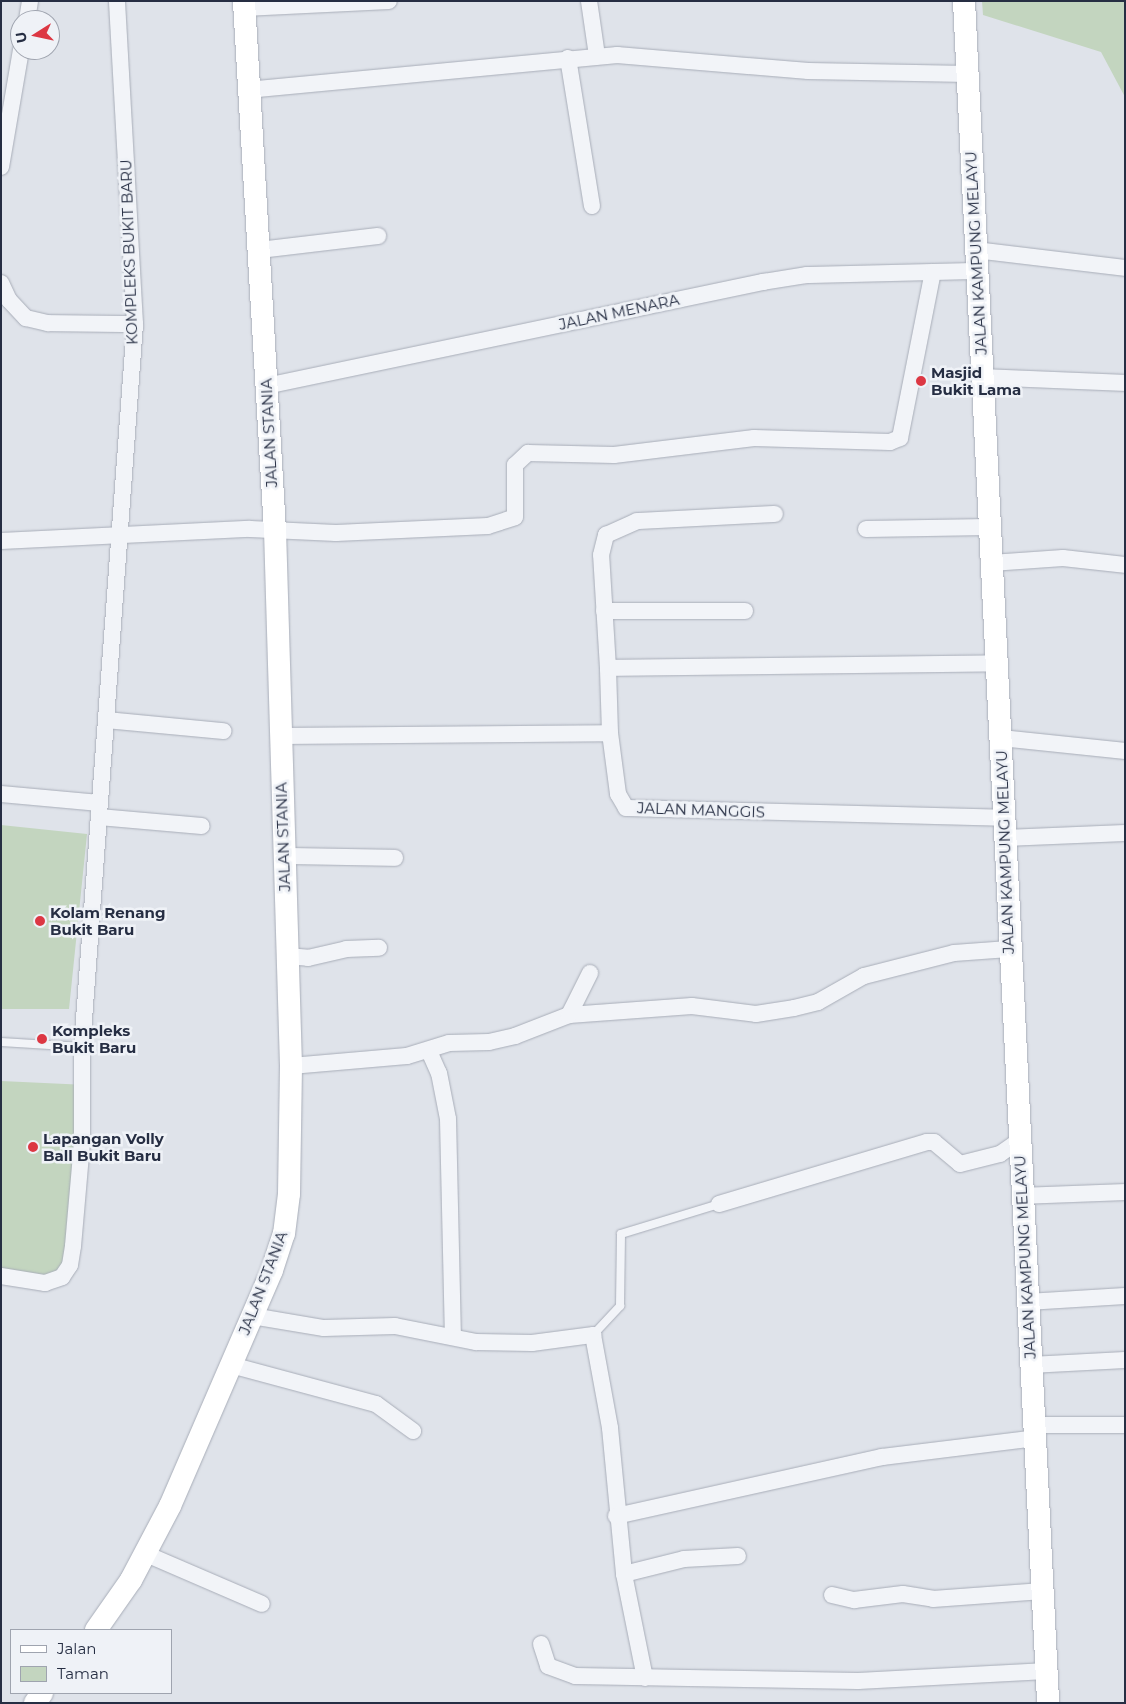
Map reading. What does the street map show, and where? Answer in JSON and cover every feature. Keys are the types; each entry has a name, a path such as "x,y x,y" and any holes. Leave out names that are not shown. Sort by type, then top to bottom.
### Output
{"street":[{"name":"KOMPLEKS BUKIT BARU","path":"1,1276 45,1283 62,1277 70,1265 82,1144 83,1039 99,810 122,533 135,324 117,1"},
{"path":"244,5 388,1"},
{"path":"589,1 597,56"},
{"name":"JALAN KAMPUNG MELAYU","path":"964,1 1001,738 1021,1196 1048,1703"},
{"name":"JALAN STANIA","path":"97,1629 146,1554 231,1365 284,1234 289,1194 291,1066 274,532 259,250 247,90 244,5"},
{"path":"247,90 388,75 437,75 597,56 817,71 968,74"},
{"path":"568,58 580,112 583,170 592,206"},
{"path":"1,167 20,60"},
{"path":"259,250 378,236"},
{"name":"JALAN MENARA","path":"266,386 763,282 807,276 933,272 976,261 1125,268"},
{"path":"1,542 122,533 336,533 506,523 518,510 516,465 528,453 614,455 754,438 900,438 933,272"},
{"path":"1,283 9,300 26,318 48,323 135,324"},
{"path":"983,376 1125,383"},
{"path":"280,736 610,733 601,555 606,535 620,527 717,514 775,514"},
{"path":"866,529 989,526"},
{"path":"991,563 1063,558 1125,565"},
{"path":"604,611 746,611"},
{"path":"608,668 997,663"},
{"path":"106,720 222,732"},
{"name":"JALAN MANGGIS","path":"610,733 618,794 626,808 1004,828"},
{"path":"1001,738 1125,751"},
{"path":"1,794 202,826"},
{"path":"1004,828 1125,833"},
{"path":"284,856 395,858"},
{"path":"287,956 308,958 379,948"},
{"path":"291,1066 429,1051 449,1043 514,1036 569,1015 692,1006 756,1014 794,1008 818,1002 864,976 954,953 1009,949"},
{"path":"569,1015 590,973"},
{"path":"429,1051 439,1073 448,1119 453,1337"},
{"path":"719,1204 927,1142 934,1142 960,1164 1020,1149"},
{"path":"1021,1196 1125,1192"},
{"path":"1027,1302 1125,1296"},
{"path":"252,1316 324,1328 395,1326 453,1337 532,1343 593,1335 610,1428 616,1516 624,1574 645,1678"},
{"path":"1030,1365 1125,1360"},
{"path":"231,1365 376,1404 413,1431"},
{"path":"616,1516 882,1457 1035,1432 1125,1425"},
{"path":"146,1554 262,1604"},
{"path":"624,1574 684,1559 738,1556"},
{"path":"832,1595 854,1600 903,1594 933,1599 1043,1591"},
{"path":"541,1644 543,1660 560,1674 645,1678 858,1681 1047,1671"}],"lane":[{"path":"1,1042 83,1039"},
{"path":"593,1335 620,1306 621,1234 719,1204"}],"green space":[{"path":"982,1 1125,1 1125,97 1101,52 983,15"},
{"name":"Kolam Renang Bukit Baru","path":"1,825 87,834 69,1009 1,1009"},
{"path":"1,1081 87,1085 67,1278 1,1272"}],"place":[{"name":"Masjid Bukit Lama","path":"921,381"},
{"name":"Kolam Renang Bukit Baru","path":"40,921"},
{"name":"Kompleks Bukit Baru","path":"42,1039"},
{"name":"Lapangan Volly Ball Bukit Baru","path":"33,1147"}]}
